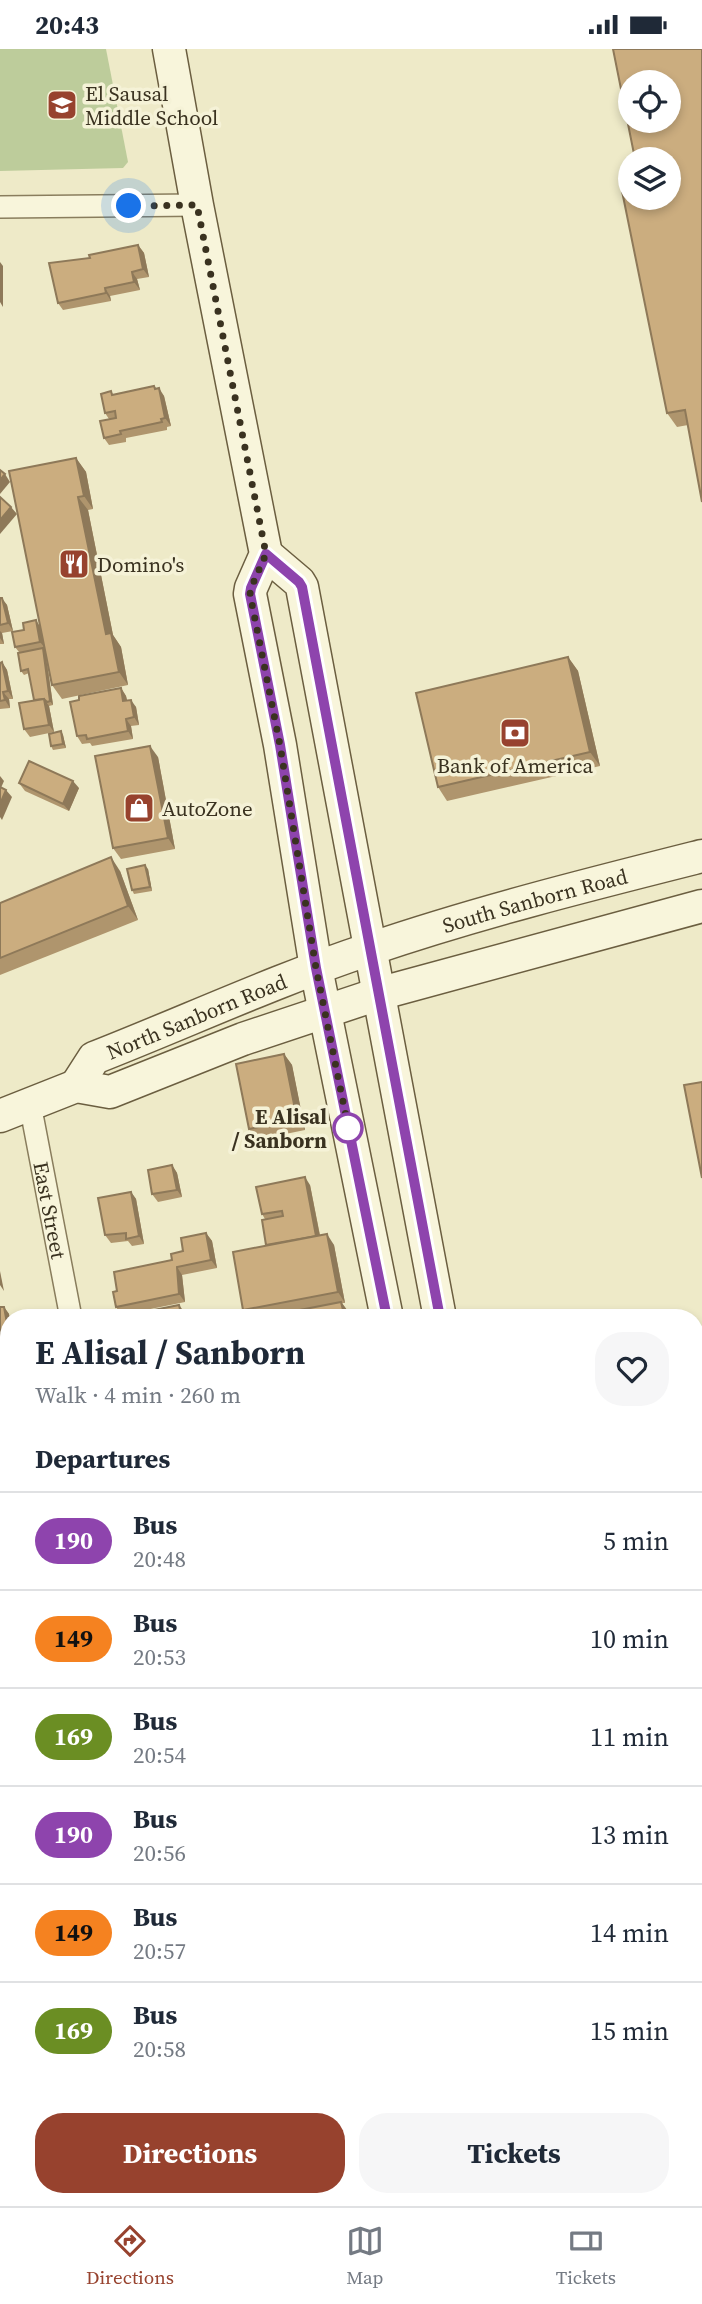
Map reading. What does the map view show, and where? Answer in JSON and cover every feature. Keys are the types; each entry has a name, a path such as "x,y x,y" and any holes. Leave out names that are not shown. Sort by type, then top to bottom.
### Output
{"main road":[{"path":"169,49 266,554 250,594 280,745 316,968 385,1309"},
{"path":"266,554 302,587 438,1309"},
{"name":"South Sanborn Road","path":"369,949 570,890 702,856"},
{"path":"377,994 702,905"},
{"name":"North Sanborn Road","path":"369,949 94,1058 76,1086 110,1092 243,1039 377,994"},
{"path":"0,1116 76,1086"}],"street":[{"path":"0,207 197,205"},
{"name":"East Street","path":"30,1104 69,1309"}],"green space":[{"name":"El Sausal Middle School","path":"0,49 106,49 128,162 123,168 0,171"}],"building":[{"path":"613,49 702,49 702,502 685,410 667,413 626,210 681,210 681,147 633,147 630,133 681,133 681,70 618,70 618,74"},
{"path":"138,245 143,269 132,272 134,282 105,288 106,293 58,303 49,263 90,258 89,255"},
{"path":"154,386 155,389 159,388 165,418 161,419 162,422 120,431 121,434 104,438 100,421 116,418 115,411 105,413 101,394 111,391 112,395"},
{"path":"76,458 84,496 78,497 106,634 111,633 119,672 52,685 9,471"},
{"path":"0,497 11,507 0,520"},
{"path":"0,598 8,623 0,625"},
{"path":"36,620 40,642 15,647 12,632 24,630 23,623"},
{"path":"43,648 50,701 47,702 44,699 34,700 28,669 21,671 18,653"},
{"path":"568,657 590,752 438,787 416,693"},
{"path":"2,662 8,691 3,692 5,700 0,701 0,663"},
{"path":"121,688 123,701 131,700 134,717 126,719 128,731 87,739 86,735 77,736 70,702 79,700 79,696"},
{"path":"44,699 49,725 24,729 19,703"},
{"path":"61,731 63,744 51,746 49,734"},
{"name":"AutoZone","path":"150,746 168,838 113,848 95,756"},
{"path":"29,761 73,781 63,804 19,783"},
{"path":"0,787 6,790 0,804"},
{"path":"111,857 128,906 0,958 0,903"},
{"path":"145,865 150,887 132,890 127,869"},
{"path":"284,1054 297,1119 249,1129 236,1064"},
{"path":"702,1082 702,1178 684,1085"},
{"path":"172,1165 177,1190 152,1194 148,1170"},
{"path":"305,1177 316,1236 266,1245 262,1220 283,1216 282,1211 262,1214 256,1187"},
{"path":"131,1192 139,1236 126,1239 126,1233 105,1235 98,1198"},
{"path":"206,1233 211,1260 177,1267 179,1294 116,1307 113,1292 117,1291 114,1272 172,1260 171,1254 183,1251 181,1238"},
{"path":"327,1234 338,1292 243,1309 233,1252"},
{"path":"341,1302 343,1309 305,1309"},
{"path":"179,1305 180,1309 159,1309"}],"bus line":[{"name":"190","path":"385,1309 316,968 280,745 250,594 266,554 302,587 438,1309"}],"place":[{"name":"El Sausal Middle School","path":"62,105"},
{"name":"Domino's","path":"74,564"},
{"name":"Bank of America","path":"515,733"},
{"name":"AutoZone","path":"139,808"},
{"name":"E Alisal / Sanborn","path":"348,1128"}],"route":[{"path":"129,206 197,205 266,554 250,594 280,745 316,968 350,1136 348,1128"}]}
